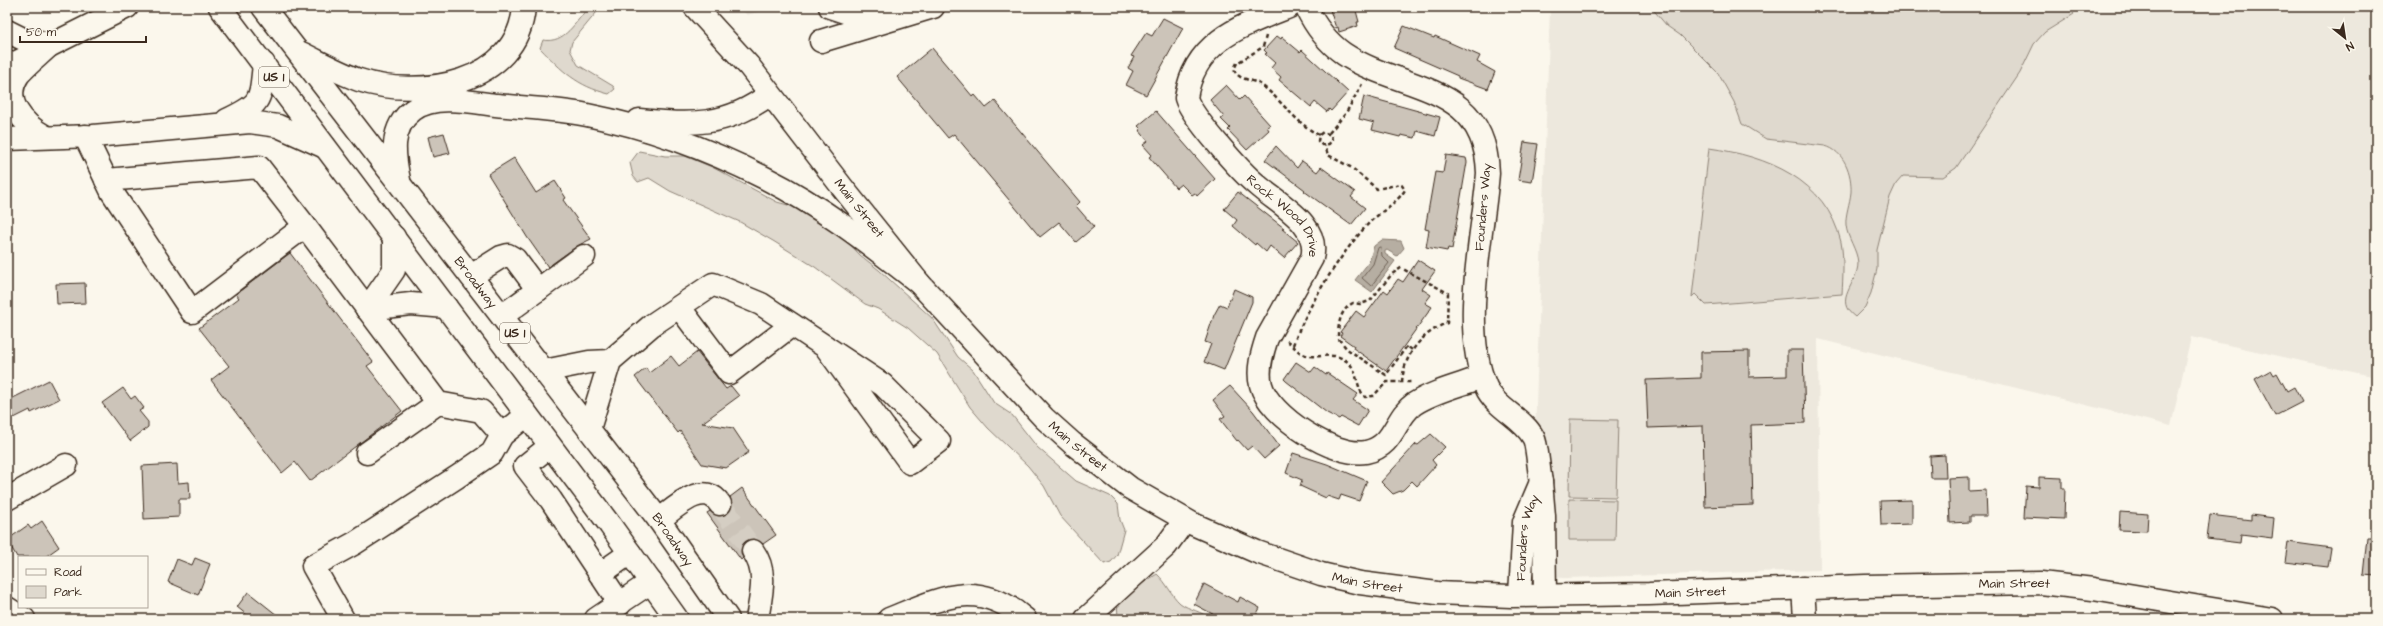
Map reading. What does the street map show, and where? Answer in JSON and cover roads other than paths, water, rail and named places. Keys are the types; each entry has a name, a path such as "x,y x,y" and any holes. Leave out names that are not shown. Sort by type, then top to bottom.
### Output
{"main road":[{"path":"7,66 127,7"},
{"name":"US 1","path":"220,7 394,237 677,619"},
{"name":"Broadway","path":"263,7 399,181 659,520 728,619"},
{"path":"297,51 368,82 409,88 450,84 480,72 504,54 518,33 524,7"},
{"name":"Main Street","path":"695,7 725,38 919,283 1044,418 1072,443 1130,488 1185,520 1219,537 1257,552 1321,574 1360,582 1437,593 1545,595 2016,583 2064,585 2272,619"},
{"path":"830,7 857,16 886,20"},
{"path":"821,41 886,20 933,7"},
{"name":"Rock Wood Drive","path":"1289,7 1250,23 1216,43 1206,52 1191,72 1186,98 1194,115 1251,180 1294,215 1308,230 1313,240 1315,249 1312,258 1270,332 1263,349 1259,371 1264,395 1284,416 1309,434 1336,448 1349,452 1366,452 1379,446 1391,437 1404,415 1416,403 1482,377"},
{"name":"Founders Way","path":"1306,7 1312,20 1327,39 1345,54 1371,67 1431,89 1452,102 1470,119 1480,133 1485,145 1488,173 1473,311 1475,342 1482,377 1493,398 1534,438 1541,482 1544,516 1545,595"},
{"path":"7,31 24,39 51,44"},
{"path":"46,137 29,128 20,120 15,109 12,93 19,75 51,44"},
{"path":"221,123 248,111 257,103 261,93 264,64"},
{"path":"399,181 394,155 395,137 405,118 413,110 424,104 438,102 476,103 671,122 711,122 744,111 770,94"},
{"path":"587,114 704,150 761,175 823,210 919,283"},
{"path":"7,139 85,136 185,129 221,123 250,122 278,126 326,148"},
{"path":"85,136 106,180 192,312 305,226"},
{"path":"106,180 259,167 438,404 481,411 502,435"},
{"path":"367,309 394,270 394,237"},
{"path":"471,276 501,256 510,255 538,290"},
{"path":"502,316 584,256"},
{"path":"589,430 610,360 652,325 680,308 713,284 761,304 825,346 883,385 939,442 910,463 825,346"},
{"path":"367,309 411,304 446,307"},
{"path":"680,308 729,372 792,325"},
{"path":"544,372 589,362 610,360"},
{"path":"368,453 438,404"},
{"path":"343,619 313,566 355,543 457,478 492,453 502,435 526,415"},
{"path":"550,446 525,466 620,604"},
{"path":"7,498 66,465"},
{"name":"Founders Way","path":"1520,595 1524,522 1541,482"},
{"path":"659,520 699,494 711,495 720,504"},
{"path":"1086,619 1166,546 1185,520"},
{"path":"753,551 762,565 763,575 757,619"},
{"path":"600,574 630,554"},
{"path":"596,619 651,582"},
{"path":"1803,588 1805,619"},
{"path":"889,619 918,614 947,597 962,594 982,597 998,603 1024,619"},
{"path":"7,608 24,619"}],"water":[{"path":"1382,240 1401,241 1404,248 1397,256 1387,250 1385,251 1385,254 1395,261 1372,292 1355,280 1369,262 1374,246"}],"tunnel":[{"path":"720,504 753,551"}]}
